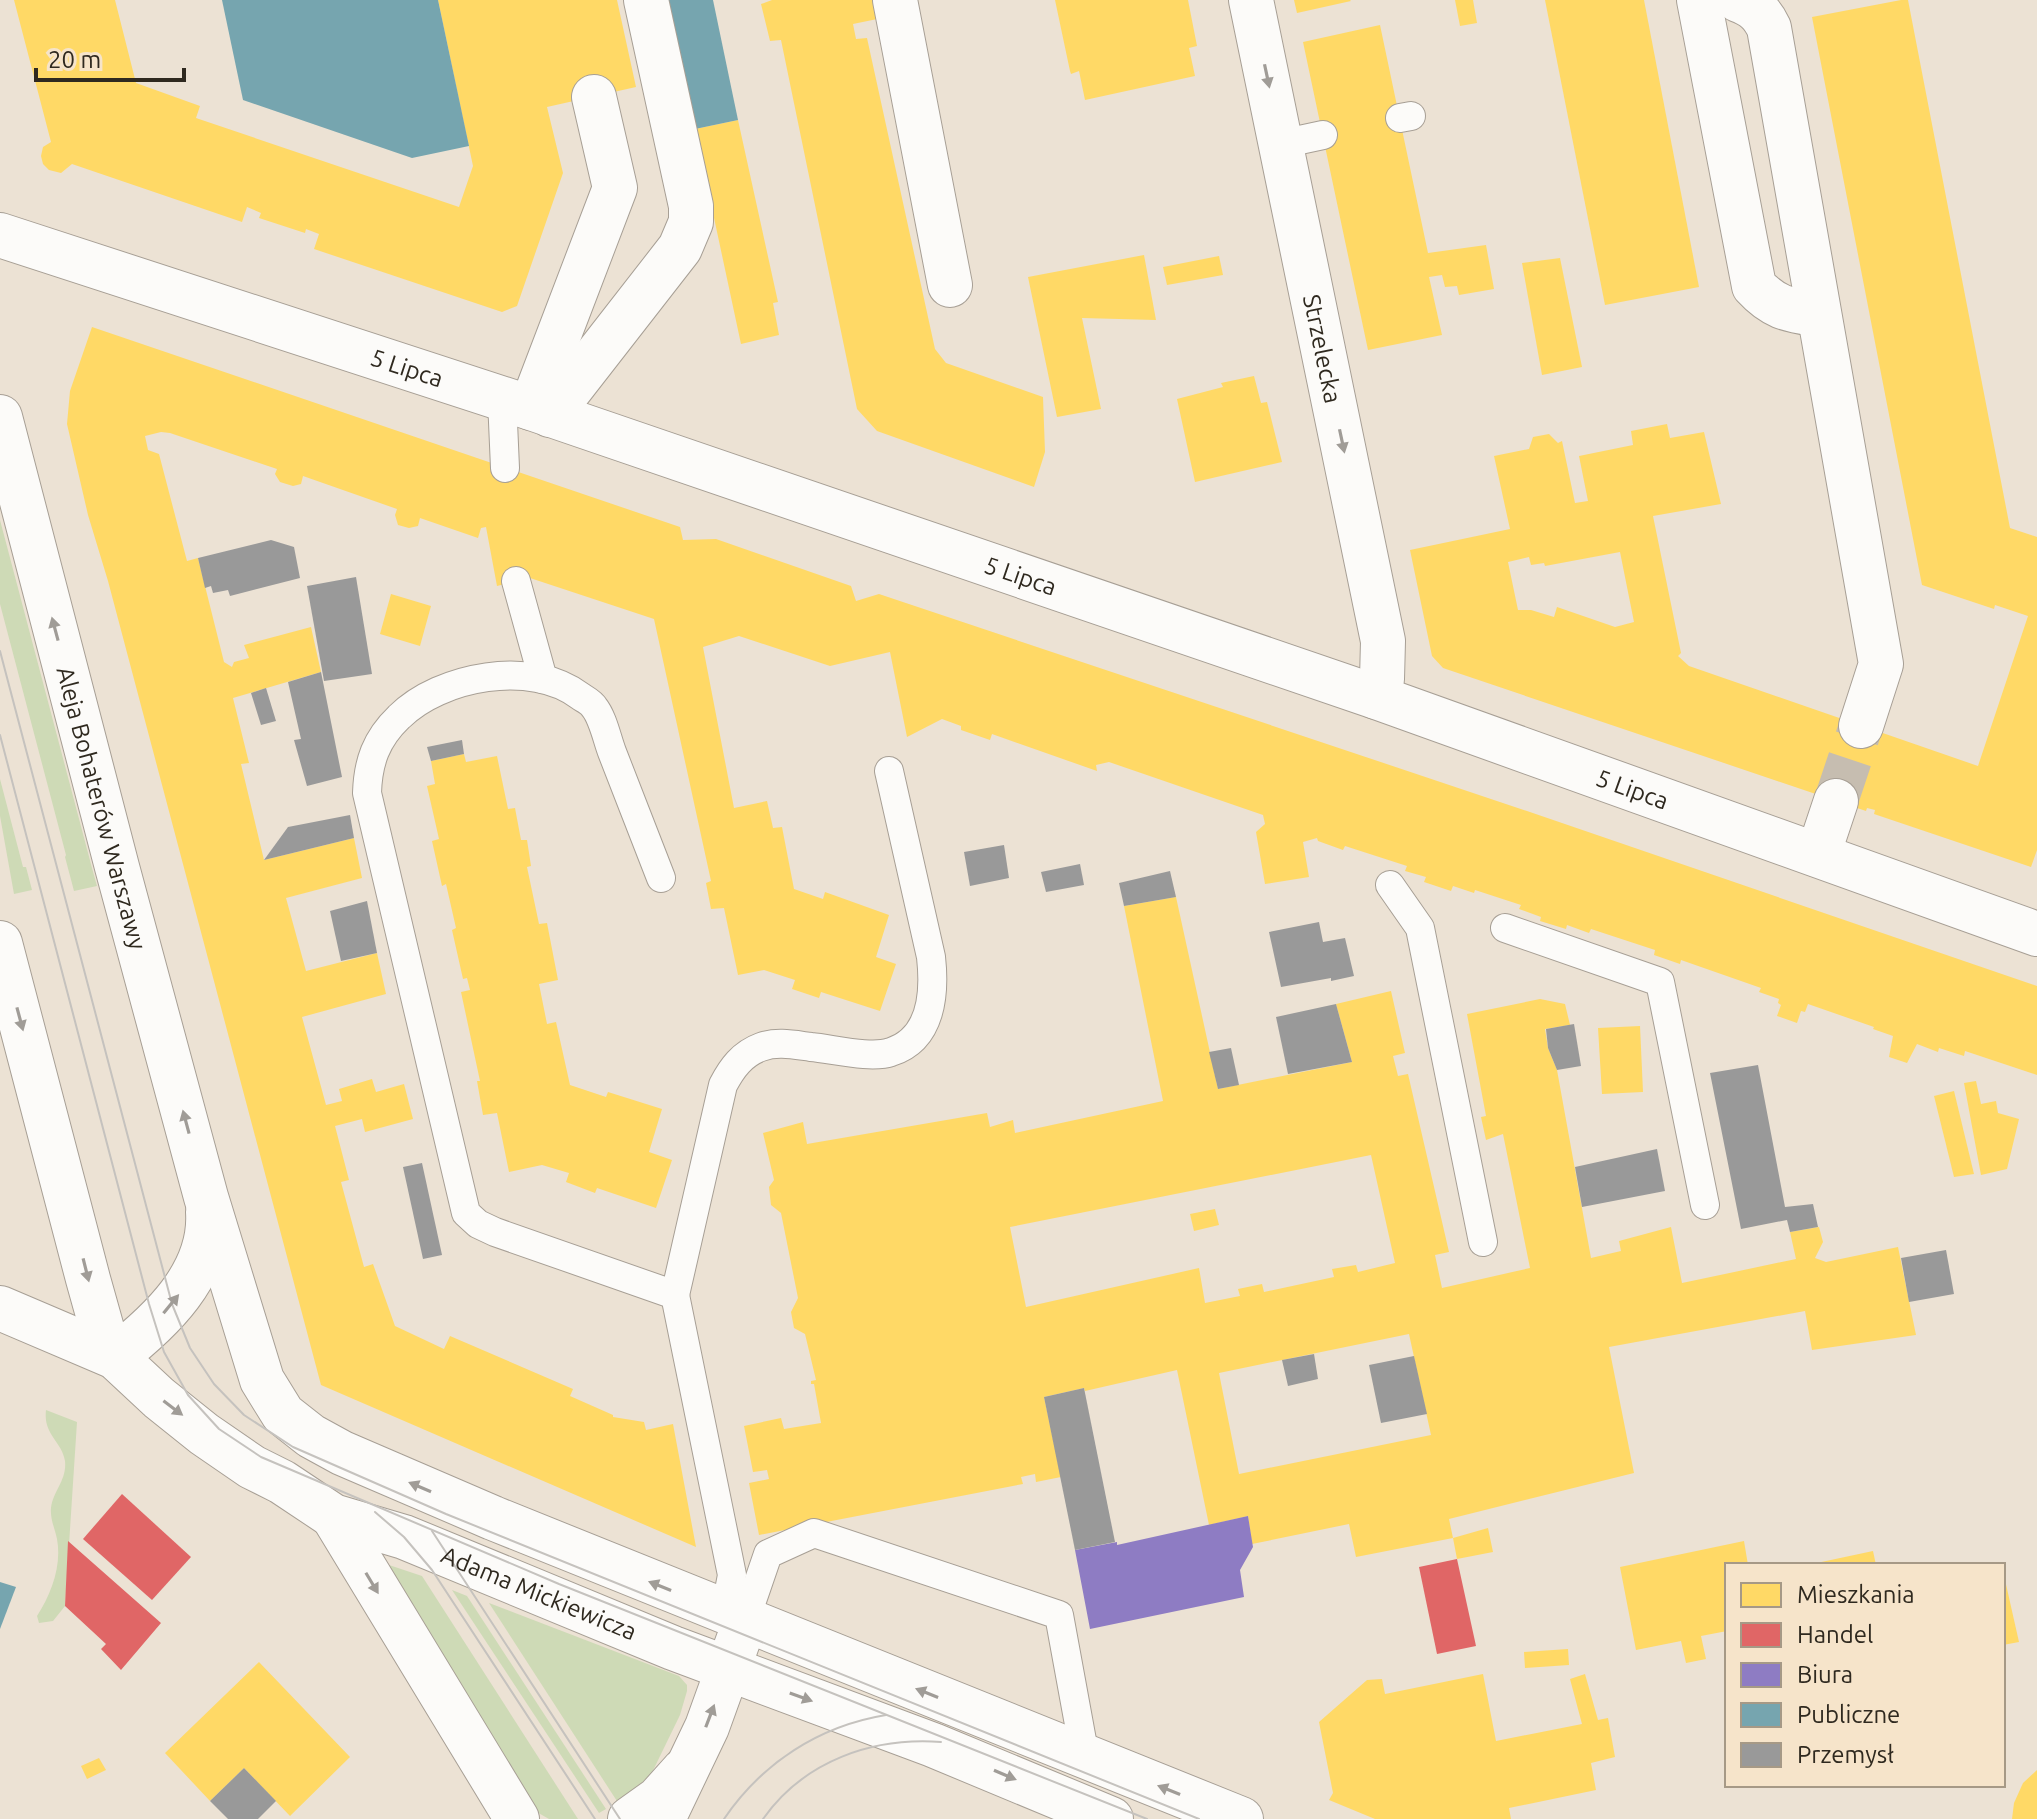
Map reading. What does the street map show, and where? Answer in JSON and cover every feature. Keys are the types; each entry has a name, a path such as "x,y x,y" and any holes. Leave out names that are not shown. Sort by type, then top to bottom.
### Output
{"street":[{"path":"528,407 680,248 691,222 691,206 646,0"},
{"path":"895,0 950,285"},
{"name":"Strzelecka","path":"1251,0 1383,641 1382,679 1376,697"},
{"path":"1699,0 1754,286 1765,299 1781,308 1819,315"},
{"path":"1738,0 1752,6 1764,17 1769,28 1881,664 1861,726"},
{"path":"528,407 615,188 594,97"},
{"name":"5 Lipca","path":"0,235 528,407 1376,697 2037,934"},
{"name":"Aleja Bohaterów Warszawy","path":"0,417 206,1197 262,1380 283,1414 311,1436 342,1453 574,1552 735,1616"},
{"path":"1818,855 1836,801"},
{"path":"0,943 94,1302 115,1357"},
{"name":"Aleja Bohaterów Warszawy","path":"115,1357 149,1329 172,1304 199,1264 207,1237 206,1197"},
{"name":"Adama Mickiewicza","path":"0,1308 115,1357 204,1434 333,1516 404,1537 728,1669 933,1745 1111,1819"},
{"path":"333,1516 517,1819"},
{"path":"663,1819 707,1727 728,1669 735,1616 1241,1819"},
{"path":"630,1819 658,1799 689,1762"}],"lane":[{"path":"1281,144 1323,135"},
{"path":"505,468 528,407"},
{"path":"516,581 543,679"},
{"path":"661,878 595,707 569,688 516,674 483,678 425,697 400,715 374,749 368,768 367,793 459,1194 466,1213 478,1224 495,1232 675,1295"},
{"path":"735,1616 732,1575 675,1295 723,1085 731,1069 744,1055 764,1046 781,1044 874,1054 892,1052 910,1042 922,1029 934,985 931,957 889,771"},
{"path":"1390,885 1420,928 1483,1242"},
{"path":"1505,928 1660,982 1705,1205"},
{"path":"735,1616 768,1554 814,1533 1059,1615 1085,1757"}],"green space":[{"path":"0,520 97,886 74,891 0,604"},
{"path":"0,779 32,890 14,894 0,816"},
{"path":"46,1410 77,1422 65,1606 53,1621 39,1623 37,1616 57,1569 58,1549 51,1508 65,1468 63,1454 47,1426"},
{"path":"386,1564 422,1576 578,1819 549,1819 528,1807"},
{"path":"452,1590 467,1596 606,1809 599,1813"},
{"path":"489,1603 679,1676 687,1685 680,1715 645,1787 624,1812"}],"building: Mieszkania":[{"path":"14,0 115,0 136,83 200,106 196,118 459,207 473,166 438,0 617,0 636,87 547,107 563,173 517,306 502,312 314,249 319,234 306,229 305,233 259,218 261,213 247,207 242,222 72,164 61,173 49,170 41,156 43,147 51,142"},
{"path":"772,0 884,0 887,17 853,24 856,39 867,38 935,349 946,363 1043,397 1045,452 1034,487 877,431 857,409 781,40 770,41 761,4"},
{"path":"1055,0 1188,0 1197,46 1189,48 1195,76 1085,100 1079,71 1071,74 1070,71"},
{"path":"1294,0 1350,0 1351,1 1297,13"},
{"path":"1455,0 1473,0 1477,23 1460,26"},
{"path":"1545,0 1644,0 1699,287 1605,305"},
{"path":"1908,0 2010,528 2037,537 2037,850 2031,867 1874,814 1875,810 1867,808 1866,811 1443,668 1432,656 1410,550 1510,529 1494,456 1529,449 1533,437 1549,434 1558,443 1562,441 1575,503 1588,501 1579,456 1633,445 1631,431 1667,424 1670,438 1704,432 1721,504 1653,516 1681,653 1678,656 1689,666 1978,766 2028,616 1995,605 1994,609 1922,585 1812,17","holes":["1620,552 1634,622 1615,627 1557,607 1554,617 1531,610 1518,610 1508,562 1529,557 1531,565 1544,563 1545,566"]},
{"path":"1380,25 1428,253 1486,245 1494,289 1459,295 1457,286 1445,287 1442,275 1429,277 1442,335 1368,350 1303,42"},
{"path":"738,120 778,302 773,303 779,335 741,344 695,129"},
{"path":"1144,255 1156,320 1082,318 1101,409 1057,417 1028,277"},
{"path":"1219,256 1223,275 1167,285 1163,267"},
{"path":"1560,258 1582,367 1542,375 1522,263"},
{"path":"92,327 680,527 683,540 716,539 851,586 856,601 879,594 2037,986 2037,1075 1965,1051 1964,1056 1939,1048 1938,1052 1917,1044 1907,1063 1889,1057 1893,1036 1874,1027 1808,1004 1805,1012 1801,1011 1797,1023 1777,1016 1781,1005 1779,999 1759,992 1761,988 1681,960 1680,964 1654,955 1655,950 1591,929 1589,933 1567,925 1566,929 1540,921 1541,917 1519,909 1521,905 1475,890 1474,893 1453,886 1451,891 1424,882 1426,877 1405,871 1407,866 1345,846 1343,850 1317,838 1303,842 1309,877 1265,884 1256,832 1265,824 1263,815 1109,762 1096,765 1097,771 992,734 990,740 961,730 961,726 942,719 907,737 890,652 830,666 739,636 703,647 734,808 767,801 773,828 782,827 794,889 823,899 825,892 889,915 876,957 896,964 880,1011 821,992 819,998 792,989 795,980 764,970 738,975 724,908 711,909 706,883 711,881 654,619 530,578 497,586 486,527 481,528 478,538 420,518 418,526 409,528 398,525 397,509 303,476 301,484 293,486 280,482 275,474 277,469 170,433 145,436 148,450 159,454 187,561 198,558 224,662 232,667 234,662 249,658 244,645 311,627 321,672 233,698 249,763 241,764 264,860 354,838 362,878 286,898 306,971 377,953 386,994 302,1017 326,1105 342,1101 339,1089 372,1079 376,1092 404,1084 413,1119 365,1132 362,1119 335,1126 349,1180 341,1182 364,1267 373,1264 395,1326 444,1349 450,1336 573,1389 570,1396 613,1417 644,1422 646,1430 673,1424 696,1547 321,1385 88,515 67,424 70,391"},
{"path":"1254,376 1261,403 1267,402 1282,462 1195,482 1177,399 1223,387 1221,383"},
{"path":"391,594 431,606 420,646 380,634"},
{"path":"464,754 466,762 497,756 508,809 515,808 521,840 527,840 531,866 527,867 539,924 547,923 558,980 539,984 547,1024 556,1022 570,1085 606,1097 608,1092 662,1109 649,1152 672,1160 656,1208 597,1188 595,1193 566,1182 569,1173 542,1165 509,1172 497,1113 483,1115 477,1081 480,1081 461,992 470,990 467,978 463,979 452,930 456,928 432,841 439,839 427,786 435,784 431,761"},
{"path":"1176,897 1218,1089 1352,1062 1336,1004 1391,991 1405,1053 1393,1056 1398,1076 1408,1074 1449,1252 1435,1255 1442,1288 1530,1268 1503,1134 1486,1140 1481,1117 1486,1116 1467,1014 1540,999 1565,1004 1570,1025 1545,1029 1548,1048 1557,1070 1591,1258 1621,1251 1619,1241 1671,1227 1682,1283 1796,1259 1790,1232 1819,1227 1823,1242 1815,1258 1826,1262 1898,1247 1916,1335 1812,1350 1805,1311 1609,1347 1634,1473 1449,1519 1453,1538 1356,1557 1349,1524 1252,1544 1248,1516 1209,1525 1177,1370 1044,1397 1061,1477 1036,1482 1035,1474 1021,1477 1023,1484 759,1535 749,1483 769,1479 767,1470 753,1472 744,1426 781,1418 784,1429 821,1423 814,1384 811,1384 816,1380 805,1334 794,1328 791,1312 798,1298 781,1213 771,1205 769,1187 774,1180 763,1133 803,1122 807,1144 987,1113 990,1127 1013,1120 1015,1133 1163,1101 1124,906","holes":["1371,1155 1395,1263 1358,1272 1356,1265 1332,1269 1334,1277 1264,1292 1262,1284 1238,1289 1240,1296 1205,1303 1199,1268 1026,1307 1010,1227","1409,1334 1431,1435 1239,1474 1219,1373"]},
{"path":"1640,1026 1643,1092 1602,1094 1598,1028"},
{"path":"1976,1081 1981,1104 1996,1101 1998,1113 2019,1119 2007,1169 1981,1175 1964,1083"},
{"path":"1954,1091 1974,1174 1954,1177 1934,1096"},
{"path":"1215,1209 1219,1225 1194,1231 1190,1214"},
{"path":"1488,1528 1493,1552 1457,1559 1453,1538"},
{"path":"1744,1541 1748,1563 1725,1563 1725,1631 1701,1636 1706,1659 1686,1663 1681,1641 1636,1650 1620,1567"},
{"path":"1873,1551 1876,1563 1817,1563"},
{"path":"2005,1580 2019,1642 2005,1645"},
{"path":"1568,1649 1569,1665 1525,1668 1524,1652"},
{"path":"259,1662 350,1757 290,1816 244,1768 210,1801 165,1753"},
{"path":"1483,1674 1496,1741 1582,1724 1570,1679 1585,1674 1598,1720 1608,1718 1615,1757 1591,1763 1596,1790 1509,1808 1511,1819 1375,1819 1329,1800 1333,1793 1319,1722 1367,1680 1382,1679 1385,1694"},
{"path":"99,1758 106,1770 87,1779 81,1766"},
{"path":"2037,1770 2037,1819 2012,1819 2014,1803 2023,1783"}],"building: Handel":[{"path":"122,1494 191,1557 152,1600 83,1539"},
{"path":"68,1541 161,1623 121,1670 101,1649 106,1644 65,1606"},
{"path":"1457,1559 1476,1646 1437,1654 1419,1567"}],"building: Biura":[{"path":"1248,1516 1253,1547 1240,1570 1244,1597 1090,1629 1075,1550 1117,1542 1117,1545"}],"building: Publiczne":[{"path":"222,0 438,0 469,146 412,158 243,100"},
{"path":"667,0 713,0 738,120 695,129"},
{"path":"0,1582 16,1587 0,1629"}],"building: Przemysł":[{"path":"271,540 294,547 300,578 230,596 228,590 213,593 211,586 205,588 198,558"},
{"path":"356,577 372,674 324,681 307,586"},
{"path":"321,672 342,777 307,786 294,740 301,739 288,682"},
{"path":"266,688 276,721 261,725 251,693"},
{"path":"462,740 464,754 431,761 427,747"},
{"path":"350,815 354,838 264,860 288,827"},
{"path":"1004,845 1009,878 970,886 964,852"},
{"path":"1080,864 1084,885 1046,892 1041,872"},
{"path":"1170,871 1176,897 1124,906 1119,883"},
{"path":"367,901 377,953 341,961 330,911"},
{"path":"1319,922 1323,942 1345,938 1354,976 1281,987 1269,932"},
{"path":"1336,1004 1352,1062 1288,1074 1276,1017"},
{"path":"1574,1024 1581,1066 1557,1070 1548,1048 1546,1029"},
{"path":"1231,1048 1239,1085 1218,1089 1209,1052"},
{"path":"1758,1065 1785,1207 1813,1204 1818,1227 1790,1232 1787,1220 1741,1229 1710,1073"},
{"path":"1657,1149 1665,1191 1582,1207 1575,1167"},
{"path":"422,1163 442,1255 423,1259 403,1167"},
{"path":"1946,1250 1954,1294 1909,1302 1901,1258"},
{"path":"1314,1354 1318,1379 1288,1386 1282,1360"},
{"path":"1414,1356 1427,1414 1381,1423 1369,1365"},
{"path":"1084,1388 1115,1542 1075,1550 1044,1397"},
{"path":"244,1768 276,1801 258,1819 228,1819 210,1801"}],"tunnel":[{"path":"1836,801 1861,726"}],"tram line":[{"path":"0,651 172,1304 190,1348 214,1384 244,1415 293,1447 446,1514 1199,1819"},
{"path":"0,735 164,1352 188,1395 219,1429 261,1457 559,1584 1147,1819"},
{"path":"375,1512 404,1537 432,1570 595,1819"},
{"path":"432,1531 620,1819"},
{"path":"724,1819 756,1781 794,1750 838,1728 886,1715"},
{"path":"763,1819 798,1782 842,1757 890,1744 941,1742"}]}
